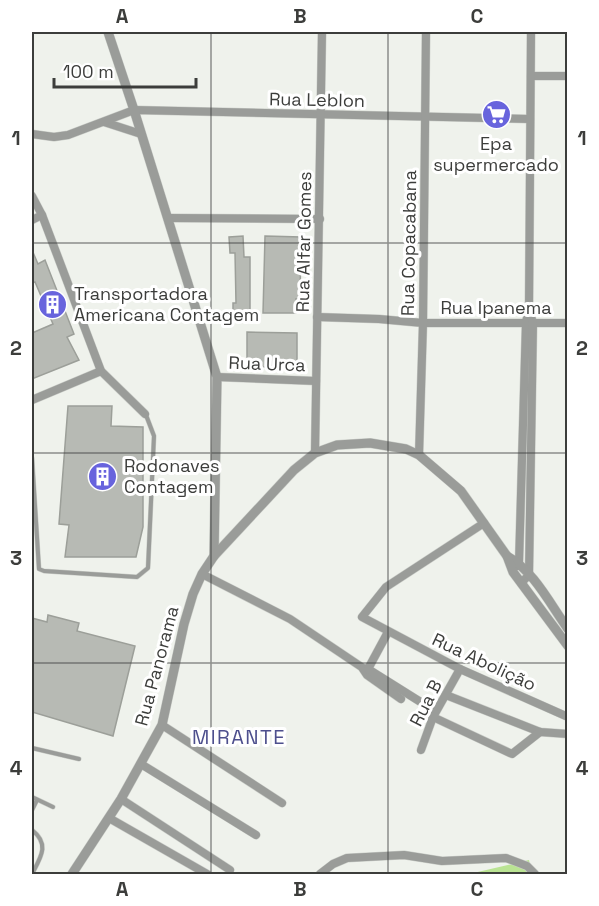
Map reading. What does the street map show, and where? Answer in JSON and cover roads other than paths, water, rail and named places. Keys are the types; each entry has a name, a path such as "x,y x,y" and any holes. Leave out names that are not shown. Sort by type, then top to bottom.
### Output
{"street":[{"path":"108,32 217,377 214,556"},
{"name":"Rua Alfar Gomes","path":"315,453 322,32"},
{"name":"Rua Copacabana","path":"419,455 423,323 426,32"},
{"path":"513,572 519,563 527,419 531,32"},
{"path":"531,76 567,76"},
{"name":"Rua Leblon","path":"32,134 54,137 68,135 134,110 530,119"},
{"path":"104,122 141,134"},
{"path":"32,196 42,215 101,371 145,414"},
{"path":"32,220 42,215"},
{"path":"168,218 320,219"},
{"name":"Rua Ipanema","path":"317,317 423,323 567,323"},
{"path":"32,400 101,371"},
{"name":"Rua Urca","path":"217,377 316,381"},
{"path":"521,583 529,575 527,419"},
{"path":"315,453 337,445 370,443 406,448 419,455 461,491 507,556 513,572 567,646"},
{"name":"Rua Panorama","path":"72,874 121,799 162,725 187,614 202,574 214,556 294,470 315,453"},
{"path":"520,519 530,520"},
{"name":"Rua Abolição","path":"484,523 386,587 362,617 460,669 567,717"},
{"path":"507,556 519,563 529,575 567,629"},
{"path":"202,574 290,619 434,714 512,754 540,732"},
{"path":"388,632 365,668 367,675 401,699"},
{"name":"Rua B","path":"420,750 434,714 460,669"},
{"path":"446,695 540,732 567,734"},
{"path":"162,725 282,803"},
{"path":"141,764 256,835"},
{"path":"121,799 230,870"},
{"path":"109,818 207,874"},
{"path":"320,874 333,864 347,858 404,855 442,861 506,858 527,866 535,874"}],"lane":[{"path":"32,458 39,569 137,577 148,568 154,436 145,414"},
{"path":"32,748 79,759"},
{"path":"32,797 53,807"},
{"path":"32,810 37,800"},
{"path":"32,830 39,835 42,854 32,874"}],"place":[{"name":"Epa supermercado","path":"496,115"},
{"name":"Transportadora Americana Contagem","path":"53,304"},
{"name":"Rodonaves Contagem","path":"103,476"}],"district":[{"name":"MIRANTE","path":"239,737"}]}
